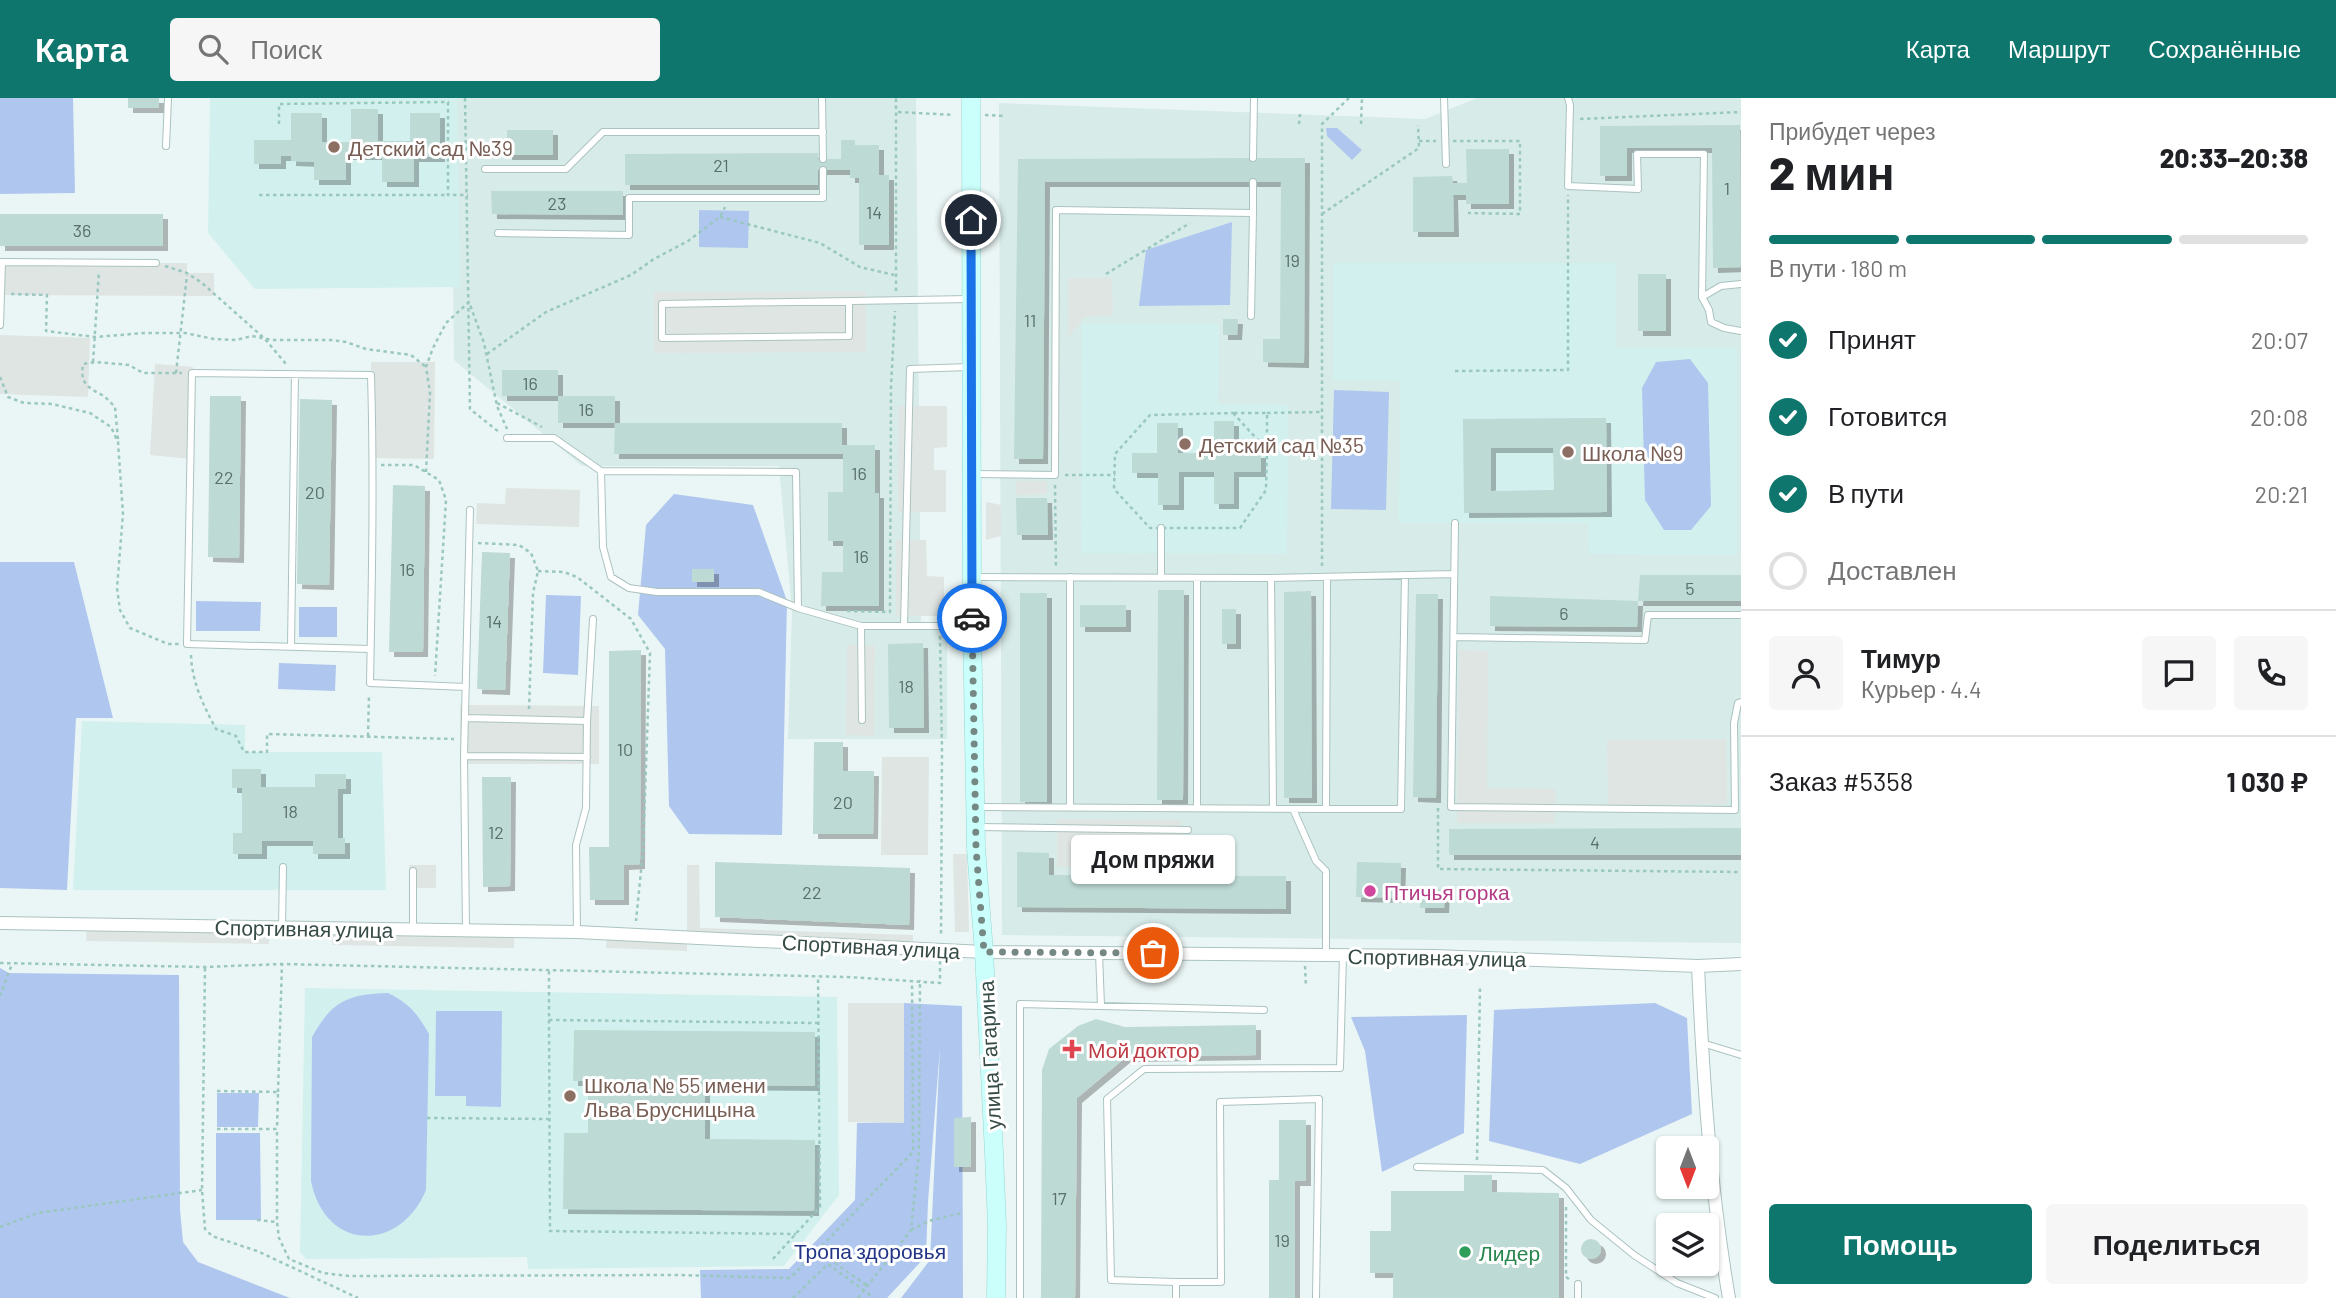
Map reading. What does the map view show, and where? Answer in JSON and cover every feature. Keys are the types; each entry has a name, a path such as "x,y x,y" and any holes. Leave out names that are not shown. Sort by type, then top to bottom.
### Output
{"street":[{"name":"улица Гагарина","path":"971,107 972,626 976,827 997,1225 996,1298"},
{"name":"Спортивная улица","path":"0,923 577,932 984,952 1434,956 1698,966 1741,964"},
{"path":"1698,966 1717,1230 1729,1298"}],"lane":[{"path":"166,146 168,98"},
{"path":"822,98 823,159"},
{"path":"1252,158 1254,98"},
{"path":"1444,98 1447,164"},
{"path":"1568,98 1568,186 1638,188 1637,154 1704,154 1702,297 1710,310 1711,322 1741,331"},
{"path":"485,169 566,169 604,132 823,132"},
{"path":"498,233 629,235 629,198 823,198 823,170"},
{"path":"1251,316 1253,182"},
{"path":"972,474 1055,475 1056,210 1253,213"},
{"path":"0,325 1,262 156,263"},
{"path":"1702,297 1721,286 1741,284"},
{"path":"849,301 849,336 662,338 662,304 972,299"},
{"path":"904,626 910,369 972,367"},
{"path":"370,649 187,644 192,373 371,375 373,465 370,683 466,687"},
{"path":"291,646 295,374"},
{"path":"509,438 554,438 601,471 796,472 798,608"},
{"path":"601,471 603,547 611,577 629,588 657,592 759,592 798,608 861,626 972,626"},
{"path":"466,931 464,756 470,510"},
{"path":"1455,523 1451,807 1738,810 1734,723 1738,703 1741,702"},
{"path":"1161,528 1161,578"},
{"path":"973,577 1271,578 1454,574"},
{"path":"976,806 1401,809 1405,575"},
{"path":"1070,577 1070,806"},
{"path":"1325,577 1326,809"},
{"path":"1197,578 1197,808"},
{"path":"1271,578 1273,809"},
{"path":"1454,637 1645,640 1648,614 1741,614"},
{"path":"577,932 576,845 586,808 587,721 593,619"},
{"path":"861,626 862,720"},
{"path":"465,718 587,721"},
{"path":"464,756 587,757"},
{"path":"1293,809 1316,861 1326,871 1326,955"},
{"path":"976,827 1188,830"},
{"path":"282,867 282,927"},
{"path":"413,871 413,930"},
{"path":"1099,953 1101,1006"},
{"path":"1316,1298 1319,1099 1220,1102 1221,1282 1176,1282 1111,1280 1107,1099 1144,1069 1340,1068 1343,955"},
{"path":"1020,1298 1020,1004 1264,1010"},
{"path":"1702,1043 1741,1055"},
{"path":"1417,1167 1543,1170 1566,1188 1591,1220 1634,1255 1676,1283 1715,1298"},
{"path":"1176,1282 1176,1298"},
{"path":"1578,1284 1578,1298"}],"path":[{"path":"465,98 470,409 509,438"},
{"path":"841,611 890,612 897,98"},
{"path":"1325,577 1321,412 1321,124 1349,98"},
{"path":"1361,124 1362,98"},
{"path":"279,124 279,104 448,103 448,195"},
{"path":"897,112 971,107 1006,116"},
{"path":"1570,120 1741,112"},
{"path":"1299,124 1300,114"},
{"path":"1321,214 1419,148 1418,125"},
{"path":"1419,141 1520,141 1520,214 1468,214"},
{"path":"1455,371 1568,370 1568,186"},
{"path":"259,195 468,194"},
{"path":"486,354 546,312 631,275 702,232 720,217 730,198"},
{"path":"1106,274 1207,212"},
{"path":"720,217 820,243 860,267 896,275"},
{"path":"93,362 99,263"},
{"path":"156,263 187,273 231,308 265,339 295,374"},
{"path":"176,373 187,273"},
{"path":"1,294 47,295 46,331 94,337 180,333 214,339 236,340 252,336 265,339 346,342 366,349 411,355 426,367"},
{"path":"469,302 486,354 497,406 509,438"},
{"path":"426,472 430,393 426,367 446,323 469,302"},
{"path":"192,373 143,373 129,365 93,362 83,364 83,384 104,395 115,407 124,514 117,588 120,610 130,628 168,644 187,644 191,649 192,671 204,706 216,729 236,736 244,752 267,752 267,734 465,740"},
{"path":"0,377 8,397 24,403 52,404 90,413 111,427 118,442"},
{"path":"1267,413 1266,490 1240,528 1150,528 1114,489 1115,454 1150,415 1321,412"},
{"path":"1233,413 1267,450"},
{"path":"373,465 414,465 439,480 446,500 434,686"},
{"path":"1056,577 1055,475 1115,475"},
{"path":"469,543 519,545 531,553 537,570 533,593 528,720"},
{"path":"537,570 564,572 577,577 631,619 650,653 643,851 635,935"},
{"path":"0,963 205,967 282,964 818,977 940,983 942,750 939,626"},
{"path":"368,736 370,683"},
{"path":"1438,808 1438,869 1741,872"},
{"path":"0,996 12,964"},
{"path":"282,964 277,1129 279,1238 289,1259 323,1273 349,1276 677,1275 790,1278 913,1152 912,981"},
{"path":"205,967 202,1190 205,1229 212,1236 257,1251 358,1298"},
{"path":"549,971 550,1231 796,1234"},
{"path":"773,1259 820,1208 818,977"},
{"path":"911,1230 919,1152 920,981"},
{"path":"1477,1167 1480,988"},
{"path":"549,1020 818,1023"},
{"path":"217,1091 278,1092"},
{"path":"427,1118 549,1119"},
{"path":"217,1129 277,1129"},
{"path":"1566,1188 1566,1278"},
{"path":"0,1227 38,1213 202,1190"},
{"path":"858,1298 911,1230 932,1220 962,1213"},
{"path":"257,1220 277,1222"},
{"path":"817,1251 868,1286"},
{"path":"793,1298 828,1264 872,1298"}],"shaded area":[{"name":"Детский сад №39","path":"210,98 457,98 460,287 255,289 208,233"},
{"path":"451,98 916,98 921,629 947,631 947,739 788,739 792,611 779,466 582,466 454,360"},
{"path":"1477,98 1741,98 1741,943 1002,935 999,103 1425,119"},
{"path":"2,263 187,263 187,273 214,273 214,296 2,295"},
{"name":"Школа №9","path":"1333,263 1616,263 1616,348 1737,348 1737,555 1589,554 1588,523 1399,523 1400,381 1333,380"},
{"path":"1068,278 1112,278 1113,315 1084,317 1068,338"},
{"path":"866,291 866,352 654,353 654,292"},
{"name":"Детский сад №35","path":"1082,324 1219,324 1218,404 1288,405 1287,554 1081,553"},
{"path":"0,335 90,338 88,397 0,394"},
{"path":"371,362 435,362 434,459 370,458"},
{"path":"155,364 193,367 191,459 150,455"},
{"path":"898,406 947,406 947,447 934,448 934,470 946,470 946,512 898,512"},
{"path":"1016,481 1047,481 1047,494 1016,495"},
{"path":"506,488 580,490 579,527 476,524 477,503 505,504"},
{"path":"986,502 1001,505 1001,536 986,540"},
{"path":"896,540 926,540 927,576 944,577 944,616 896,616"},
{"path":"847,645 875,645 874,736 846,735"},
{"path":"1459,650 1488,651 1487,788 1556,789 1555,823 1457,823"},
{"path":"460,705 599,706 599,764 460,764"},
{"path":"82,721 245,725 245,752 382,752 386,890 73,890"},
{"path":"1726,739 1727,804 1608,806 1607,740"},
{"path":"882,757 929,757 928,855 881,855"},
{"path":"1057,819 1181,820 1181,868 1057,867"},
{"path":"953,854 967,854 969,932 955,932"},
{"path":"409,865 436,865 436,888 409,888"},
{"path":"687,865 699,865 700,928 913,935 913,947 687,937 687,951 606,948 607,935 687,936"},
{"path":"87,924 269,927 269,944 86,941"},
{"path":"332,929 514,932 514,948 332,945"},
{"name":"Школа № 55 имени Льва Брусницына","path":"305,988 837,997 839,1195 784,1266 528,1269 527,1257 306,1259 300,1252"},
{"path":"848,1003 904,1003 904,1123 848,1122"}],"green space":[{"path":"0,98 73,98 75,193 0,194"},
{"path":"1326,128 1337,128 1362,150 1352,160 1327,136"},
{"path":"699,210 749,211 748,248 699,247"},
{"path":"1232,222 1230,305 1139,306 1146,250"},
{"path":"1690,359 1708,383 1711,506 1691,530 1664,530 1645,500 1642,388 1656,362"},
{"path":"1334,390 1389,392 1386,510 1331,509"},
{"path":"674,494 753,505 787,601 782,835 689,834 669,806 665,649 638,615 646,525"},
{"path":"0,562 74,562 113,718 76,718 67,890 0,888"},
{"path":"546,595 581,596 578,675 543,673"},
{"path":"196,601 261,602 260,631 196,631"},
{"path":"299,607 337,607 337,637 299,637"},
{"path":"279,663 336,665 335,691 278,689"},
{"path":"0,968 9,973 179,975 180,1210 183,1242 198,1262 290,1298 0,1298"},
{"path":"388,993 412,1010 429,1034 426,1190 414,1211 399,1225 382,1234 364,1236 347,1232 331,1221 319,1204 311,1181 312,1037 327,1015 342,1002 362,995"},
{"name":"Тропа здоровья","path":"904,1003 962,1006 963,1298 901,1298 930,1260 940,1047 926,1256 887,1298 701,1298 700,1270 789,1269 855,1200 857,1123 904,1122"},
{"path":"1655,1003 1687,1018 1692,1114 1580,1164 1489,1141 1494,1010"},
{"path":"436,1011 502,1011 501,1107 466,1106 466,1096 435,1096"},
{"path":"1467,1015 1464,1133 1382,1172 1365,1051 1351,1017"},
{"path":"217,1093 259,1093 258,1127 217,1127"},
{"path":"216,1133 260,1133 261,1220 216,1220"}],"building":[{"path":"128,98 159,98 159,108 128,108"},
{"path":"351,109 378,109 378,141 410,141 410,113 440,113 440,157 414,157 414,182 382,182 382,155 346,155 346,180 314,180 314,162 291,161 291,156 281,156 281,164 254,164 254,140 291,140 291,113 322,113 322,142 351,142"},
{"path":"1740,125 1741,267 1713,268 1712,148 1627,148 1627,176 1600,176 1600,126"},
{"path":"507,130 553,130 553,155 507,155"},
{"path":"841,140 855,140 855,145 879,145 879,175 889,175 889,245 859,245 859,178 850,178 850,170 818,170 818,185 625,185 625,154 818,153 818,159 841,159"},
{"path":"1466,149 1509,149 1509,204 1466,204 1466,195 1453,195 1454,232 1413,232 1413,177 1452,176 1453,183 1467,183"},
{"path":"1305,158 1304,363 1263,362 1263,339 1280,339 1281,182 1045,182 1043,459 1014,459 1018,159"},
{"path":"491,191 623,191 623,215 492,214"},
{"path":"0,214 163,214 163,246 0,246"},
{"path":"1638,274 1666,274 1666,331 1638,331"},
{"path":"1223,319 1238,319 1237,335 1223,335"},
{"path":"502,370 558,370 558,396 502,396"},
{"path":"210,396 241,396 239,558 208,557"},
{"path":"558,396 615,396 615,423 558,423"},
{"path":"300,399 332,400 329,585 297,584"},
{"path":"1606,418 1607,512 1464,513 1463,419","holes":["1491,448 1553,448 1554,490 1491,491"]},
{"path":"1214,421 1234,421 1234,453 1261,453 1261,472 1234,472 1234,504 1214,504 1214,472 1179,472 1179,505 1158,505 1158,473 1132,473 1132,453 1157,453 1157,423 1178,423 1178,453 1214,453"},
{"path":"615,423 842,423 842,445 875,445 875,493 879,493 879,606 821,606 822,572 843,572 843,541 828,541 828,492 843,492 843,454 614,454"},
{"path":"393,485 425,486 423,652 389,652"},
{"path":"1016,498 1047,498 1048,535 1017,535"},
{"path":"482,552 510,553 505,690 477,689"},
{"path":"692,569 714,569 714,582 692,582"},
{"path":"1640,575 1741,575 1741,601 1638,601"},
{"path":"1158,590 1184,590 1183,800 1157,800"},
{"path":"1311,591 1312,798 1284,798 1284,592"},
{"path":"1020,593 1047,593 1047,802 1020,802"},
{"path":"1416,594 1438,594 1436,798 1413,797"},
{"path":"1490,596 1638,601 1637,627 1490,626"},
{"path":"1080,605 1126,605 1126,627 1080,627"},
{"path":"1222,609 1236,609 1236,644 1222,644"},
{"path":"923,643 924,728 889,728 888,644"},
{"path":"641,650 640,864 624,865 624,900 590,900 589,847 609,847 609,651"},
{"path":"814,742 843,742 843,771 874,771 873,834 813,834"},
{"path":"232,769 261,769 261,787 315,787 315,774 346,774 346,789 338,789 338,838 345,838 345,854 313,854 313,841 262,841 262,854 233,854 233,833 242,833 242,788 232,788"},
{"path":"482,777 511,777 510,886 483,887"},
{"path":"1741,828 1741,855 1449,855 1449,829"},
{"path":"1017,852 1049,853 1049,875 1286,876 1286,909 1017,907"},
{"path":"715,862 910,868 909,925 715,917"},
{"path":"1357,862 1401,863 1400,898 1356,897"},
{"path":"1421,888 1445,889 1444,908 1420,908"},
{"path":"1096,1019 1125,1027 1256,1025 1256,1055 1126,1057 1077,1098 1075,1298 1041,1298 1042,1070 1049,1049 1078,1026"},
{"path":"574,1030 815,1032 815,1086 705,1085 705,1139 815,1140 814,1211 563,1209 564,1133 588,1133 588,1081 573,1081"},
{"path":"971,1117 971,1167 954,1167 954,1118"},
{"path":"1279,1120 1306,1120 1306,1181 1295,1181 1295,1298 1269,1298 1269,1180 1279,1180"},
{"name":"Лидер","path":"1464,1175 1492,1175 1492,1192 1559,1193 1559,1298 1393,1298 1393,1273 1370,1273 1370,1231 1391,1231 1391,1191 1464,1191"},
{"path":"1587,1239 1595,1239 1601,1249 1595,1259 1587,1259 1581,1253 1581,1245"}],"way so far":[{"path":"972,618 976,848 984,952 1153,953"}],"place":[{"name":"Детский сад №39","path":"334,147"},
{"name":"Детский сад №35","path":"1185,444"},
{"name":"Школа №9","path":"1568,452"},
{"name":"Птичья горка","path":"1370,891"},
{"name":"Дом пряжи","path":"1153,953"},
{"name":"Мой доктор","path":"1072,1049"},
{"name":"Школа № 55 имени Льва Брусницына","path":"570,1096"},
{"name":"Лидер","path":"1465,1252"}],"route":[{"path":"971,220 972,618"}]}
